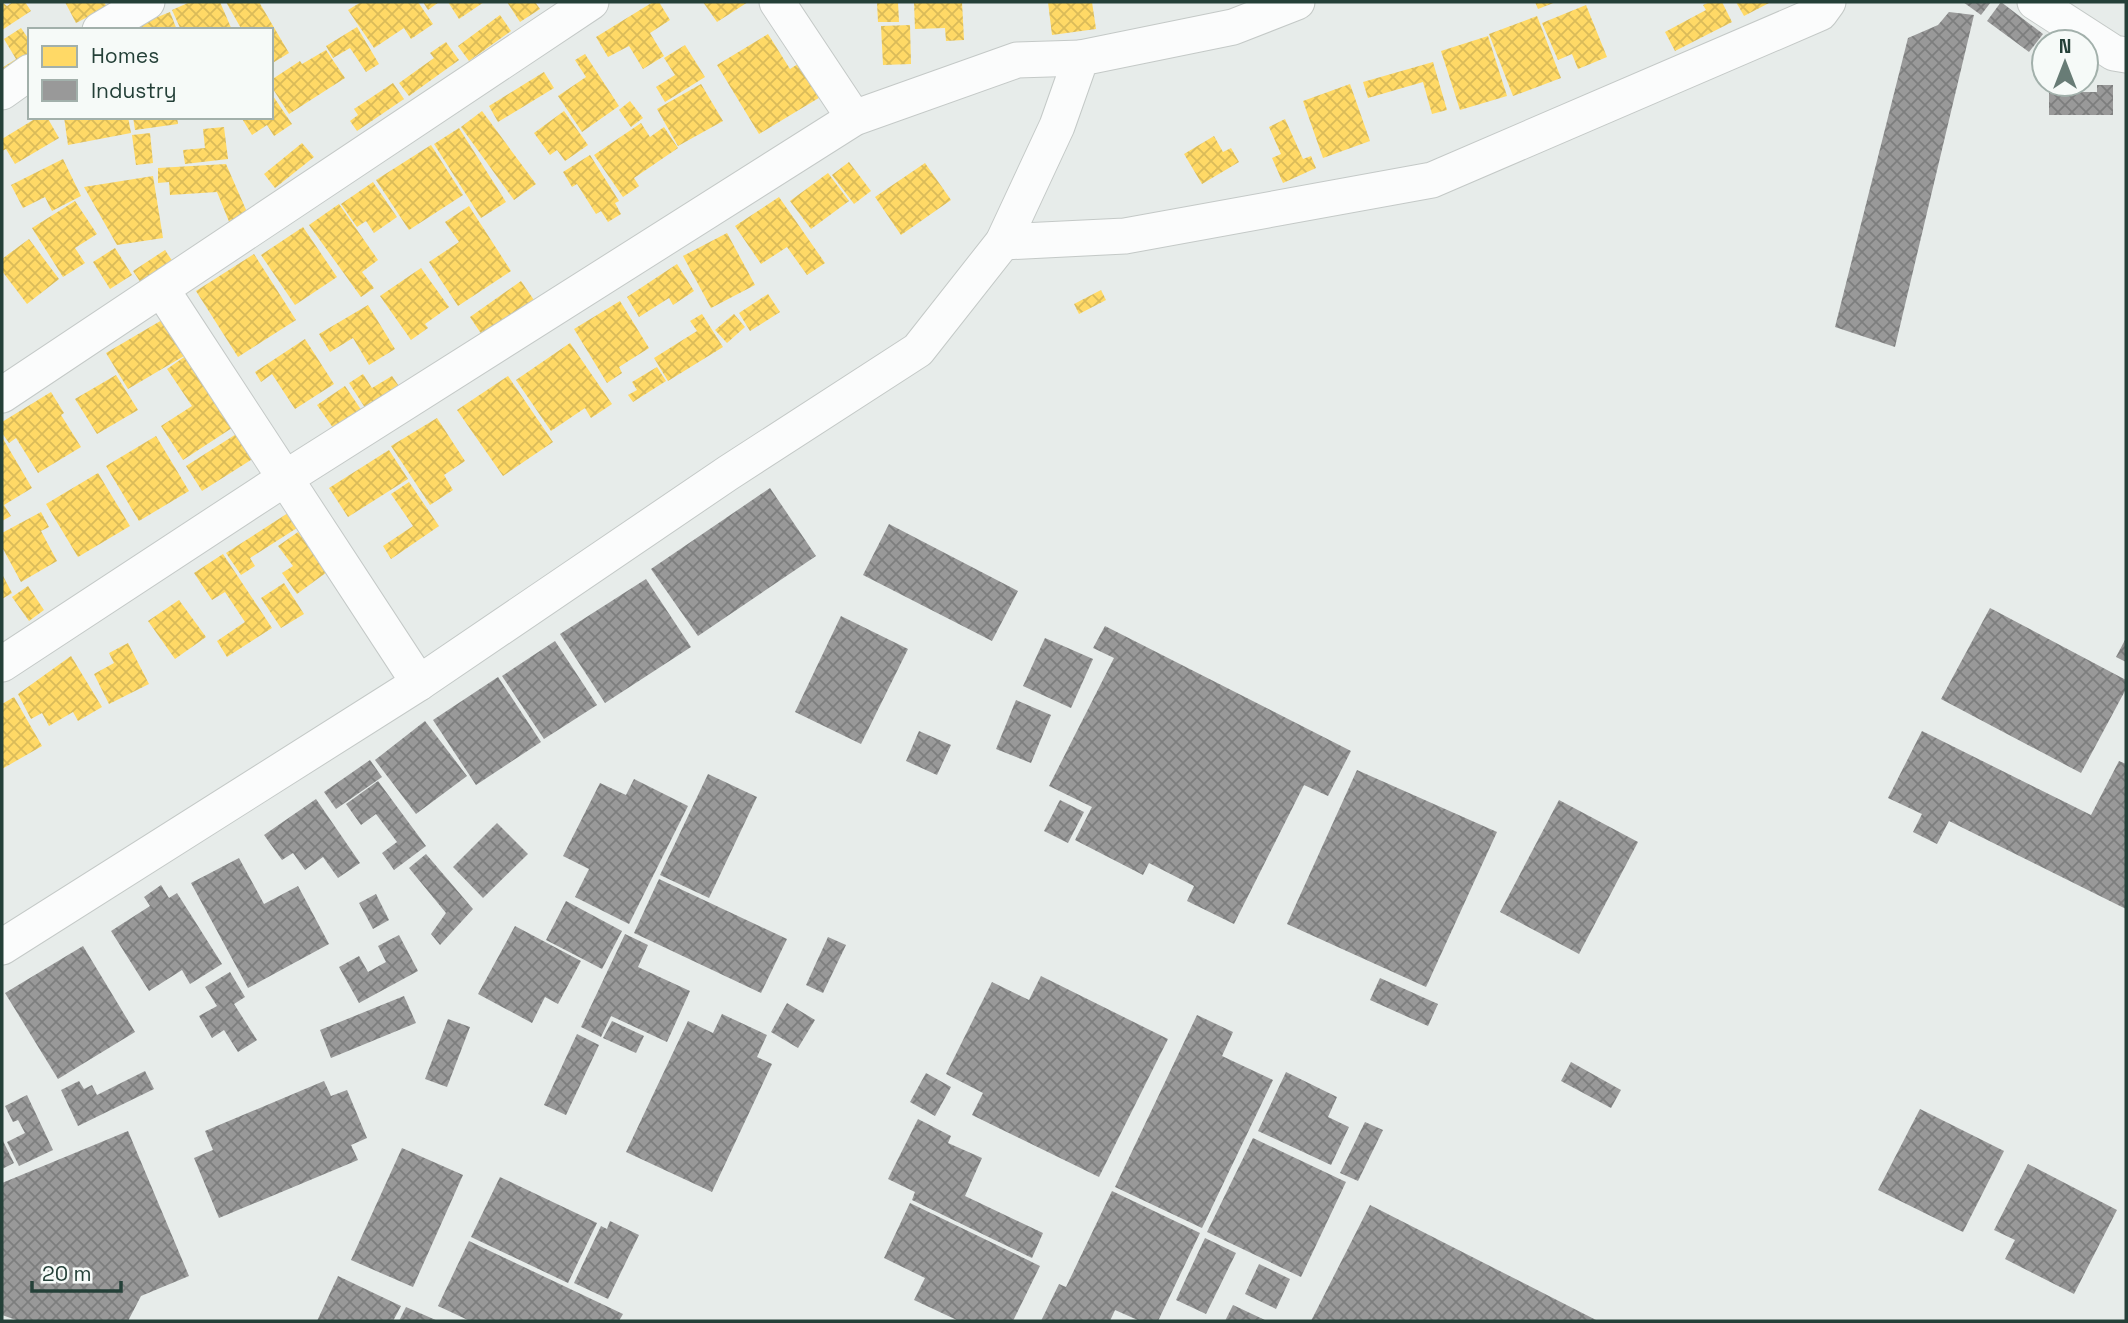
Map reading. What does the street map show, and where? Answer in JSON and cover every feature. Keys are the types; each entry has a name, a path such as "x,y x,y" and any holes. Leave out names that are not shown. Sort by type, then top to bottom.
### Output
{"street":[{"path":"103,28 147,2"},
{"path":"2,395 591,2"},
{"path":"777,2 854,118"},
{"path":"2,664 284,479 854,118 1017,61 1081,58 1233,27 1297,2"},
{"path":"1003,243 1125,236 1432,180 1820,13 1828,2"},
{"path":"2035,2 2114,54 2126,55"},
{"path":"2,947 419,683 729,473 918,350 1003,243 1057,126 1081,58"},
{"path":"2,92 28,73"},
{"path":"162,290 419,683"}],"building: Homes":[{"path":"2,2 7,6 13,2 25,2 31,11 2,30"},
{"path":"65,2 104,2 107,7 76,23"},
{"path":"190,2 220,2 231,28 180,28 172,10"},
{"path":"226,2 259,2 289,53 273,63 273,28 241,28"},
{"path":"361,2 418,2 433,24 411,39 404,28 374,48 348,10"},
{"path":"423,2 439,2 428,10"},
{"path":"448,2 484,2 459,19"},
{"path":"507,2 535,2 540,9 520,22"},
{"path":"653,2 659,2 670,20 650,33 664,56 643,69 629,46 608,57 596,37"},
{"path":"703,2 748,2 717,22"},
{"path":"877,2 898,2 899,22 878,22"},
{"path":"914,2 962,2 964,40 946,41 945,28 915,29"},
{"path":"1048,2 1092,2 1096,29 1052,35"},
{"path":"1535,2 1556,2 1538,9"},
{"path":"1722,2 1732,22 1675,51 1665,32 1706,10 1703,5"},
{"path":"1736,2 1771,2 1744,16"},
{"path":"1586,5 1607,57 1578,69 1572,54 1558,60 1542,23"},
{"path":"170,12 176,28 130,28"},
{"path":"500,15 511,31 469,61 458,46"},
{"path":"1537,16 1561,78 1513,96 1489,34"},
{"path":"910,25 911,64 883,65 881,26"},
{"path":"357,27 379,64 366,72 350,48 333,58 326,46"},
{"path":"21,28 28,38 28,66 7,79 2,68 16,59 4,39"},
{"path":"768,34 790,69 801,62 822,96 759,134 717,65"},
{"path":"1488,36 1507,96 1460,110 1441,51"},
{"path":"446,42 459,60 409,96 399,83 434,58 430,53"},
{"path":"685,45 705,77 665,102 656,87 675,75 664,58"},
{"path":"326,50 345,78 289,114 273,89 273,79 300,61 302,64"},
{"path":"585,54 619,106 582,132 558,96 586,77 575,60"},
{"path":"1433,62 1447,110 1432,114 1423,82 1368,98 1363,82"},
{"path":"544,72 554,88 498,122 489,106"},
{"path":"393,83 404,99 357,131 350,121 358,115 354,109"},
{"path":"701,84 723,121 678,146 657,109"},
{"path":"1350,84 1370,141 1323,158 1303,101"},
{"path":"273,96 292,124 274,136 267,125 252,135 242,119 273,119"},
{"path":"630,101 643,118 631,127 619,110"},
{"path":"482,111 536,184 514,200 461,127"},
{"path":"564,111 588,145 565,161 557,150 550,155 534,133"},
{"path":"35,119 48,119 59,138 15,164 6,149 2,151 2,139"},
{"path":"64,119 128,119 131,133 68,145"},
{"path":"133,119 177,119 178,124 135,130"},
{"path":"1285,119 1303,159 1311,156 1316,168 1283,183 1272,158 1281,154 1269,127"},
{"path":"641,123 650,137 664,127 678,148 634,178 639,186 623,197 594,155"},
{"path":"224,127 228,159 185,164 183,150 205,148 203,129"},
{"path":"459,128 506,202 481,218 434,144"},
{"path":"150,133 153,163 136,165 132,135"},
{"path":"1214,136 1223,152 1231,148 1239,162 1202,184 1184,154"},
{"path":"302,143 314,157 275,188 264,174"},
{"path":"431,145 463,195 409,230 376,180"},
{"path":"590,155 619,201 615,203 621,214 608,222 601,211 596,214 577,184 572,187 563,172"},
{"path":"63,159 81,196 52,211 45,197 23,208 11,185"},
{"path":"849,162 871,191 854,204 832,175"},
{"path":"925,163 951,200 901,235 875,197"},
{"path":"226,164 247,212 230,224 217,192 170,195 169,182 158,183 158,168"},
{"path":"828,173 849,201 811,229 790,201"},
{"path":"153,176 163,238 117,245 84,187"},
{"path":"373,182 397,217 374,233 366,221 357,227 341,204"},
{"path":"779,197 825,263 807,275 787,247 761,264 735,226"},
{"path":"75,201 97,234 75,248 85,263 63,277 32,228"},
{"path":"339,204 378,260 362,272 374,288 361,297 309,225"},
{"path":"469,206 511,271 458,306 429,262 459,242 445,222"},
{"path":"303,227 337,277 295,305 261,255"},
{"path":"727,233 755,285 711,308 683,256"},
{"path":"29,239 59,279 27,304 2,271 2,259"},
{"path":"115,248 132,275 110,289 93,262"},
{"path":"165,250 175,265 143,286 133,271"},
{"path":"254,254 296,320 238,357 196,291"},
{"path":"677,264 694,291 673,305 669,298 639,317 627,297"},
{"path":"421,268 449,307 425,324 428,328 411,340 380,296"},
{"path":"521,281 536,303 484,338 470,317"},
{"path":"1101,290 1106,300 1079,314 1074,304"},
{"path":"768,294 780,312 750,331 739,313"},
{"path":"620,301 649,348 619,367 622,373 607,383 574,329"},
{"path":"368,305 395,349 369,365 353,338 330,352 319,334"},
{"path":"702,314 723,347 668,381 654,358 697,331 690,321"},
{"path":"734,314 745,327 727,343 715,330"},
{"path":"162,320 184,356 128,389 106,353"},
{"path":"305,339 334,384 295,409 272,374 261,382 255,372"},
{"path":"570,343 612,404 591,418 585,408 551,431 516,380"},
{"path":"190,353 235,426 183,460 161,426 192,406 167,369"},
{"path":"657,367 666,381 633,402 628,395 637,390 632,382"},
{"path":"363,374 372,388 392,376 403,392 369,414 349,383"},
{"path":"116,375 138,410 97,434 75,399"},
{"path":"508,376 553,442 503,476 457,410"},
{"path":"345,386 364,414 336,432 317,405"},
{"path":"51,392 64,413 61,415 81,447 38,473 16,438 9,443 2,433 2,422"},
{"path":"437,418 465,461 444,475 453,490 430,505 391,446"},
{"path":"241,431 257,456 202,491 186,466"},
{"path":"156,436 189,491 139,521 106,466"},
{"path":"2,437 32,488 4,505 11,516 2,521"},
{"path":"389,450 408,479 348,517 329,488"},
{"path":"98,473 130,526 78,557 46,504"},
{"path":"409,482 439,526 391,559 383,546 413,526 391,494"},
{"path":"41,512 49,527 41,531 57,561 21,582 2,547 2,533"},
{"path":"288,513 297,528 250,558 255,566 241,575 226,553"},
{"path":"298,532 327,572 297,594 282,573 293,566 278,546"},
{"path":"223,554 272,628 227,657 217,641 245,622 225,592 212,600 194,573"},
{"path":"2,574 12,593 2,599"},
{"path":"284,583 304,614 281,628 261,598"},
{"path":"28,586 44,610 29,621 12,597"},
{"path":"179,600 206,637 175,659 148,621"},
{"path":"128,643 149,684 109,704 94,674 114,663 109,653"},
{"path":"71,656 102,707 78,721 73,712 49,726 42,713 31,719 18,694"},
{"path":"14,697 42,746 2,769 2,704"}],"building: Industry":[{"path":"1963,2 1991,2 1981,15"},
{"path":"2001,2 2035,28 2030,28 2030,51 2029,52 1987,21"},
{"path":"1949,12 1974,15 1895,347 1835,327 1908,38 1938,25"},
{"path":"2100,85 2113,85 2113,115 2049,115 2049,98 2100,98"},
{"path":"770,488 816,556 698,636 651,569"},
{"path":"889,524 1018,591 992,641 863,575"},
{"path":"646,579 691,647 605,703 560,634"},
{"path":"1990,608 2126,680 2126,689 2081,773 1941,699"},
{"path":"841,616 908,649 861,744 795,712"},
{"path":"1105,626 1351,751 1328,796 1304,785 1234,924 1187,901 1194,886 1149,863 1143,875 1075,840 1092,807 1049,786 1114,658 1093,648"},
{"path":"1045,638 1093,659 1071,708 1023,686"},
{"path":"2126,638 2126,662 2116,657"},
{"path":"555,641 597,705 544,739 502,676"},
{"path":"498,677 541,742 476,785 433,720"},
{"path":"1016,700 1051,715 1031,763 996,749"},
{"path":"425,721 467,776 416,814 375,760"},
{"path":"919,731 951,745 937,775 906,761"},
{"path":"1922,731 2091,815 2119,761 2126,764 2126,909 1949,821 1937,844 1913,832 1922,814 1888,798"},
{"path":"370,760 382,777 336,809 324,792"},
{"path":"1357,770 1497,832 1426,987 1287,924"},
{"path":"708,774 757,797 709,898 660,875"},
{"path":"634,779 688,806 629,924 575,897 589,869 563,856 600,783 626,795"},
{"path":"378,781 426,846 394,870 382,853 397,842 376,814 361,825 346,804"},
{"path":"316,799 360,863 338,878 323,857 305,870 293,853 282,860 264,835"},
{"path":"1060,800 1084,812 1068,843 1044,831"},
{"path":"1559,800 1638,842 1579,954 1500,912"},
{"path":"497,823 528,854 483,898 453,867"},
{"path":"426,854 473,909 440,945 431,934 446,913 409,868"},
{"path":"239,858 264,904 298,886 329,944 248,988 191,883"},
{"path":"659,879 787,939 761,993 634,933"},
{"path":"161,885 169,898 177,893 222,964 190,984 182,970 149,991 111,931 150,906 144,897"},
{"path":"376,894 389,920 373,929 359,903"},
{"path":"566,901 622,931 602,969 546,940"},
{"path":"515,926 581,961 558,1004 545,997 532,1023 478,994"},
{"path":"625,934 648,945 638,967 690,991 667,1042 611,1016 601,1037 581,1027"},
{"path":"399,935 418,971 359,1003 339,967 359,956 368,972 386,962 378,946"},
{"path":"828,937 846,945 823,993 806,985"},
{"path":"83,946 135,1032 58,1079 5,993"},
{"path":"230,972 245,997 234,1004 257,1040 238,1052 224,1030 212,1038 199,1016 217,1006 205,987"},
{"path":"1041,976 1168,1039 1099,1177 972,1115 983,1093 946,1074 992,982 1029,1000"},
{"path":"1380,978 1438,1004 1428,1026 1370,1000"},
{"path":"404,996 416,1023 331,1058 320,1030"},
{"path":"787,1003 815,1020 798,1048 771,1032"},
{"path":"722,1014 767,1035 757,1057 772,1064 712,1192 626,1152 688,1021 713,1033"},
{"path":"1197,1015 1233,1032 1222,1056 1273,1080 1202,1228 1115,1187"},
{"path":"448,1019 470,1027 447,1087 425,1079"},
{"path":"612,1021 644,1036 636,1053 603,1038"},
{"path":"577,1034 599,1045 566,1115 544,1105"},
{"path":"1571,1062 1621,1090 1611,1108 1561,1081"},
{"path":"145,1071 154,1089 78,1126 61,1090 79,1081 84,1089 92,1085 97,1095"},
{"path":"1286,1072 1337,1097 1328,1117 1349,1127 1331,1165 1258,1131"},
{"path":"926,1073 951,1087 935,1116 910,1102"},
{"path":"324,1081 331,1096 347,1090 367,1138 351,1145 358,1160 219,1218 194,1158 213,1150 205,1131"},
{"path":"27,1095 53,1150 19,1166 7,1142 25,1133 18,1120 13,1122 5,1106"},
{"path":"1920,1109 2004,1151 1963,1232 1878,1190"},
{"path":"918,1119 951,1136 948,1143 982,1158 965,1196 1043,1233 1032,1258 912,1200 915,1192 888,1179"},
{"path":"1365,1122 1383,1130 1358,1181 1340,1173"},
{"path":"128,1131 189,1276 141,1296 128,1321 19,1321 2,1315 2,1183"},
{"path":"1253,1138 1346,1182 1301,1277 1207,1232"},
{"path":"2,1139 14,1163 2,1169"},
{"path":"402,1148 463,1175 413,1287 351,1260"},
{"path":"2028,1164 2117,1210 2074,1294 2005,1259 2015,1240 1994,1230"},
{"path":"500,1177 597,1223 568,1283 471,1237"},
{"path":"1112,1191 1200,1233 1158,1321 1140,1321 1115,1310 1110,1321 1041,1321 1059,1284 1066,1287"},
{"path":"910,1203 1040,1266 1013,1321 959,1321 914,1300 925,1278 884,1258"},
{"path":"1370,1205 1598,1321 1311,1321"},
{"path":"610,1221 639,1235 608,1299 574,1283 601,1226 607,1229"},
{"path":"1205,1238 1236,1253 1206,1314 1176,1300"},
{"path":"469,1241 623,1314 619,1321 470,1321 438,1306"},
{"path":"1259,1264 1290,1279 1276,1309 1245,1294"},
{"path":"338,1276 401,1306 393,1321 317,1321"},
{"path":"1233,1305 1267,1321 1225,1321"},
{"path":"406,1307 438,1321 399,1321"}]}
